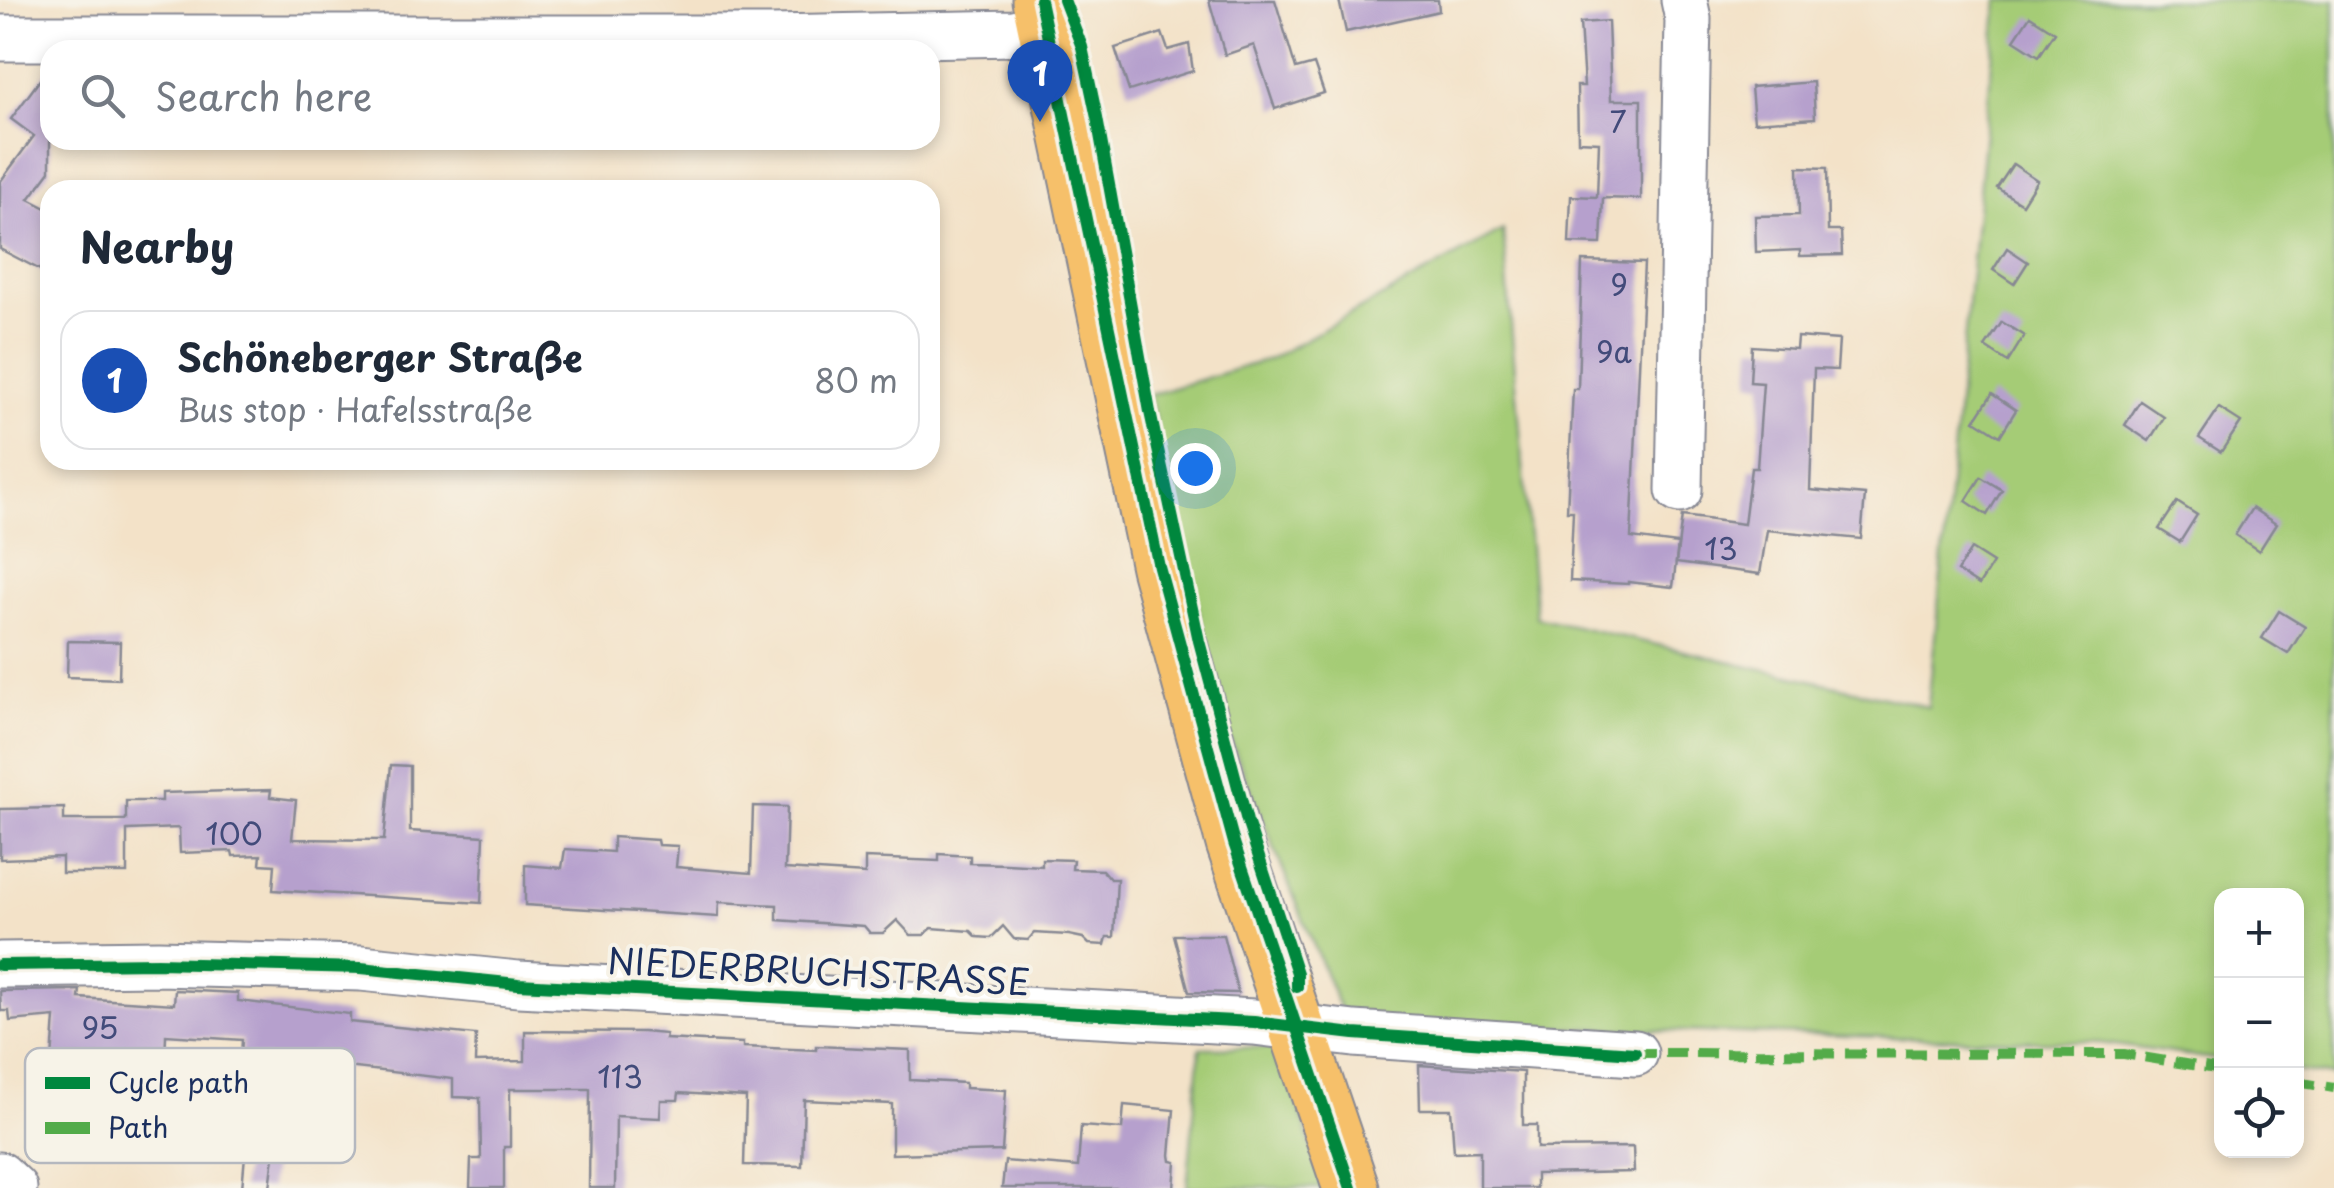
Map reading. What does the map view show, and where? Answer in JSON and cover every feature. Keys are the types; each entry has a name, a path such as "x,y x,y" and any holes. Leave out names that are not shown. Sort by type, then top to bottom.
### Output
{"main road":[{"path":"1047,8 1159,566 1234,842 1351,1188"}],"street":[{"path":"1678,490 1688,19 1684,0"},
{"path":"0,38 773,38 1014,33 1047,8"},
{"name":"NIEDERBRUCHSTRASSE","path":"0,965 158,963 362,968 518,984 1254,1022 1635,1053"},
{"path":"0,1175 14,1188"}],"green space":[{"path":"1998,0 2334,0 2334,1076 2304,1072 2304,888 2214,888 2214,1059 2101,1043 1345,1022 1225,727 1149,395 1270,359 1503,230 1536,617 1928,707"},
{"path":"1269,1047 1284,1060 1325,1188 1187,1188 1200,1048"}],"building":[{"path":"1209,0 1275,0 1296,69 1314,64 1324,93 1275,109 1254,45 1225,55"},
{"path":"1339,0 1438,0 1439,11 1346,32"},
{"path":"2030,16 2055,32 2039,56 2014,40"},
{"path":"1608,21 1611,100 1641,100 1641,199 1603,198 1601,244 1569,243 1571,196 1597,197 1599,142 1578,141 1577,86 1584,86 1580,23"},
{"path":"1162,33 1168,50 1189,44 1193,71 1129,91 1115,48"},
{"path":"40,80 40,150 50,150 50,171 29,199 40,205 40,270 0,249 0,182 34,136 11,119"},
{"path":"1813,82 1815,118 1754,122 1751,87"},
{"path":"2013,164 2037,180 2022,204 1997,188"},
{"path":"1798,167 1827,168 1828,231 1841,231 1842,255 1800,256 1800,250 1756,252 1755,216 1799,215"},
{"path":"2007,248 2028,262 2014,284 1993,270"},
{"path":"1582,261 1644,263 1631,538 1678,544 1673,587 1570,581 1573,511 1567,511 1573,389 1578,389"},
{"path":"2002,322 2024,336 2008,362 1985,347"},
{"path":"1797,337 1839,340 1837,370 1814,369 1810,490 1865,495 1861,539 1767,530 1760,574 1676,563 1682,516 1744,524 1751,468 1757,468 1763,383 1750,382 1752,346 1796,349"},
{"path":"1992,394 2016,410 2000,436 1975,420"},
{"path":"2140,401 2164,417 2149,441 2125,425"},
{"path":"2219,408 2241,422 2221,452 2199,438"},
{"path":"1981,477 2002,490 1987,515 1966,501"},
{"path":"2177,502 2197,515 2180,542 2159,529"},
{"path":"2252,508 2276,524 2259,551 2235,535"},
{"path":"1971,549 1993,563 1979,585 1957,571"},
{"path":"2279,611 2305,627 2288,654 2262,638"},
{"path":"68,641 120,642 119,679 67,677"},
{"path":"391,765 410,766 410,831 484,836 481,903 273,890 275,865 260,864 261,855 233,856 232,851 180,853 179,828 127,830 127,873 62,873 62,857 0,859 0,809 64,808 64,820 126,820 126,801 162,801 162,793 271,790 270,797 296,800 292,839 384,840"},
{"path":"753,806 787,807 785,869 865,874 865,858 939,861 939,854 970,856 970,863 1042,866 1042,859 1073,860 1072,869 1102,870 1110,879 1117,879 1114,937 1107,937 1105,945 1089,944 1083,938 1069,935 1034,933 1028,940 1014,939 1003,926 991,938 977,937 971,931 932,928 924,935 911,935 897,920 883,933 870,933 864,926 777,920 777,905 719,902 718,917 525,905 525,865 562,868 565,849 613,852 613,837 657,840 658,845 678,846 676,867 751,873"},
{"path":"1174,935 1223,935 1238,993 1189,992"},
{"path":"80,990 79,998 174,1004 175,990 238,993 238,1001 350,1014 350,1022 476,1035 475,1062 525,1061 525,1031 643,1032 666,1034 665,1039 743,1043 743,1047 910,1050 910,1080 1006,1090 1002,1151 892,1154 892,1104 804,1100 802,1166 744,1165 746,1097 679,1093 678,1100 661,1100 660,1118 616,1116 615,1188 589,1188 590,1089 510,1089 510,1147 504,1147 504,1188 470,1188 471,1159 481,1159 480,1098 453,1097 453,1079 355,1068 355,1048 241,1048 242,1040 166,1035 165,1048 53,1048 55,1017 10,1021 9,1011 1,1011 0,991"},
{"path":"1419,1065 1523,1072 1523,1125 1537,1125 1537,1148 1633,1147 1634,1172 1536,1174 1536,1188 1480,1188 1480,1151 1454,1152 1451,1109 1420,1109"},
{"path":"1124,1105 1174,1110 1170,1155 1171,1161 1176,1162 1174,1188 1002,1188 1005,1161 1078,1167 1081,1126 1122,1129"},
{"path":"244,1163 273,1163 270,1188 242,1188"}],"marked path":[{"path":"1635,1053 2124,1054 2214,1069"},
{"path":"2304,1083 2334,1088"}],"cycle path":[{"path":"1040,0 1159,567 1234,843 1351,1188"},
{"path":"1064,0 1082,47 1097,118 1150,412 1199,641 1247,821 1297,973 1297,987"},
{"path":"0,965 158,963 361,968 518,984 1254,1022 1354,1034 1635,1053"}],"place":[{"name":"Schöneberger Straße","path":"1040,122"}]}
